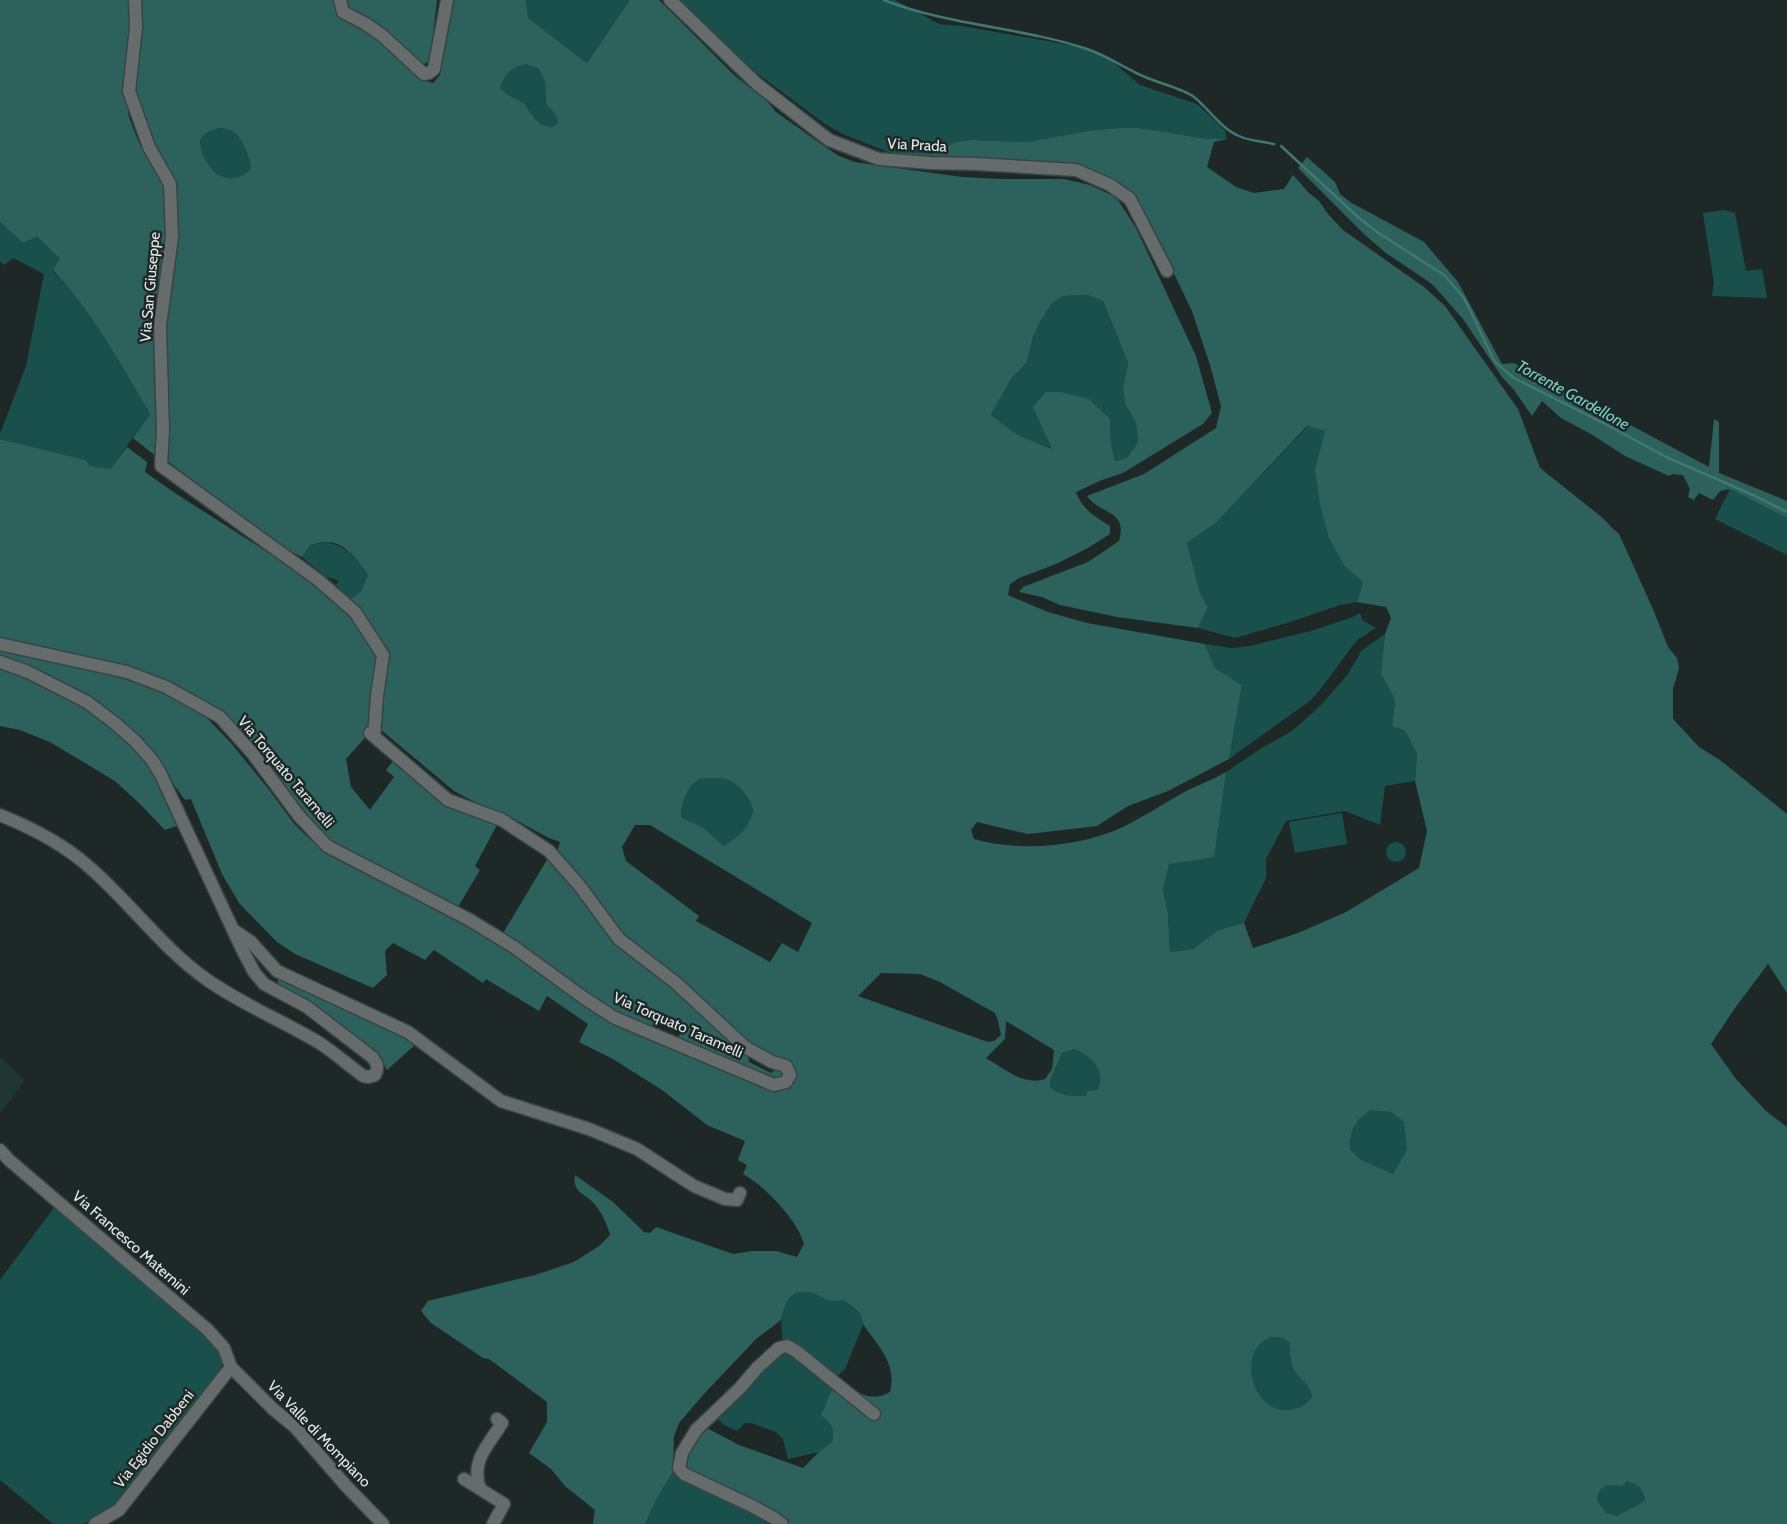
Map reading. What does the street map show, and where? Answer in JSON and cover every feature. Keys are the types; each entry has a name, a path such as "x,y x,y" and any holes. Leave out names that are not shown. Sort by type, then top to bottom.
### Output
{"street":[{"name":"Via San Giuseppe","path":"135,0 136,28 129,91 149,147 170,184 172,237 160,326 161,466"},
{"path":"340,0 343,12 366,24 383,36 424,74 434,69 447,0"},
{"name":"Via Prada","path":"670,0 757,84 829,140 879,159 1076,170 1110,185 1130,199 1167,271"},
{"name":"Via Torquato Taramelli","path":"0,644 126,672 166,687 220,717 253,754 299,816 327,846 470,920 514,947 615,1018 774,1085 786,1082 790,1075 786,1066 772,1062 745,1046 676,983 619,939 579,885 549,851 502,820 448,800 372,734 383,655 355,612 317,579 161,466"},
{"path":"0,662 28,672 87,702 116,724 152,760 181,815 254,972 264,984 307,1007 372,1057 377,1063 378,1070 375,1075 363,1076 319,1043 228,994 204,978 156,936 89,866 59,843 25,825 0,815"},
{"path":"235,930 251,942 277,972 408,1032 501,1101 589,1129 636,1149 694,1186 725,1199 737,1200 740,1193"},
{"path":"264,984 270,976 277,972"},
{"name":"Via Francesco Maternini","path":"0,1150 16,1166 208,1330 224,1348 231,1367"},
{"path":"782,1524 752,1506 684,1474 679,1468 682,1453 696,1430 740,1388 770,1355 779,1348 787,1346 796,1350 874,1414"},
{"name":"Via Egidio Dabbeni","path":"95,1524 119,1510 231,1367"},
{"name":"Via Valle di Mompiano","path":"231,1367 294,1427 347,1487 384,1524"},
{"path":"480,1489 476,1469 484,1450 502,1422"},
{"path":"464,1479 504,1504 493,1524"}],"shaded area":[{"path":"0,0 132,0 131,39 125,90 129,117 139,143 165,185 168,228 158,455 153,454 133,438 150,414 117,357 81,303 53,270 60,259 37,236 23,243 0,222"},
{"path":"138,0 334,0 338,15 371,33 422,80 433,83 440,75 454,0 526,0 528,18 587,63 630,0 659,0 734,75 767,101 776,112 837,155 854,162 962,177 1064,179 1090,185 1116,197 1136,228 1196,356 1212,413 1203,424 1123,473 1076,492 1085,508 1110,526 1110,534 1088,548 1056,564 1019,578 1010,584 1008,595 1048,612 1087,623 1205,644 1215,668 1242,685 1229,759 1168,791 1128,806 1097,826 1028,834 977,822 971,830 974,839 1010,845 1048,846 1086,840 1121,828 1188,790 1226,772 1214,857 1169,864 1163,890 1168,913 1170,952 1193,949 1218,930 1244,923 1253,948 1298,933 1346,912 1419,868 1427,831 1415,781 1417,754 1405,731 1392,726 1395,700 1381,674 1385,634 1391,618 1386,607 1357,602 1363,582 1344,565 1329,538 1320,504 1315,470 1325,431 1307,426 1217,522 1187,543 1200,593 1208,607 1198,628 1117,617 1060,605 1042,597 1019,592 1023,587 1088,562 1119,541 1120,523 1087,496 1144,474 1216,428 1221,406 1210,365 1192,311 1149,222 1129,191 1070,166 997,158 980,160 909,157 888,152 932,154 956,142 973,140 1027,142 1087,131 1120,128 1139,128 1208,139 1227,139 1214,142 1207,167 1236,187 1254,193 1284,189 1293,175 1319,201 1343,230 1424,287 1445,306 1518,409 1540,468 1604,519 1619,534 1668,647 1677,658 1679,668 1673,689 1673,719 1699,747 1720,760 1787,814 1787,993 1768,964 1711,1044 1736,1079 1766,1111 1787,1127 1787,1524 789,1524 789,1522 742,1497 685,1472 684,1461 705,1427 739,1445 803,1468 832,1442 832,1427 821,1415 831,1392 840,1382 864,1395 876,1397 890,1392 891,1373 886,1357 864,1325 859,1313 843,1300 831,1301 815,1294 799,1292 794,1294 787,1302 781,1320 756,1339 679,1423 674,1436 673,1472 657,1498 645,1524 593,1524 595,1510 565,1486 551,1469 529,1453 547,1422 547,1402 489,1359 483,1358 431,1323 421,1311 428,1301 535,1275 574,1262 599,1246 610,1235 608,1227 596,1206 578,1190 575,1175 613,1202 644,1232 650,1233 656,1227 733,1254 752,1251 776,1251 797,1257 804,1244 795,1225 779,1204 761,1186 743,1174 747,1165 738,1160 745,1141 707,1125 662,1090 613,1059 579,1042 588,1024 547,996 539,1011 486,979 483,983 434,950 425,960 393,943 385,951 387,975 373,988 295,954 277,942 239,903 222,874 191,799 185,800 161,767 119,721 0,658 0,648 103,672 161,691 206,717 231,743 295,825 325,853 454,917 514,955 589,1009 649,1039 754,1082 770,1091 782,1090 792,1086 793,1075 741,1040 616,926 557,852 560,842 512,818 506,819 454,791 380,729 384,659 351,599 361,591 368,575 351,553 340,545 326,542 310,545 302,557 285,549 225,506 165,459 164,323 173,183 152,144 133,87","holes":["526,64 539,69 545,82 546,104 556,115 558,123 552,127 542,125 534,118 525,104 500,88 507,75 516,68","221,128 230,131 237,135 243,143 248,154 251,169 245,174 226,178 209,166 201,150 200,140 207,133","1087,295 1103,301 1128,363 1123,387 1125,404 1136,423 1138,442 1127,458 1115,461 1111,444 1110,419 1089,399 1061,392 1046,392 1033,407 1052,449 1018,435 991,415 1011,379 1027,362 1033,337 1052,303 1063,296","718,778 734,783 746,795 752,806 752,815 744,829 732,841 723,846 705,829 681,817 682,806 689,789 696,781","635,825 650,825 812,923 798,952 782,943 770,962 696,921 699,916 626,861 622,847","881,973 920,974 940,982 995,1013 1001,1035 994,1041 988,1042 858,996","1006,1021 1054,1050 1052,1069 1045,1079 1037,1081 1014,1075 986,1058 1005,1039","1075,1049 1092,1060 1099,1070 1100,1083 1098,1090 1087,1091 1086,1096 1062,1094 1050,1087 1051,1078 1062,1053","1371,1110 1391,1112 1404,1122 1407,1150 1393,1174 1360,1159 1350,1149 1352,1131 1361,1118","1271,1337 1283,1338 1289,1342 1292,1366 1296,1374 1308,1387 1312,1396 1306,1403 1294,1409 1280,1409 1268,1404 1259,1394 1253,1382 1251,1368 1253,1355 1260,1344","1627,1481 1634,1484 1642,1490 1645,1500 1617,1516 1606,1513 1597,1500 1598,1494 1605,1486 1622,1486"]},
{"path":"343,0 437,0 430,61 420,66 351,12"},
{"path":"526,0 630,0 587,63 528,18"},
{"path":"676,0 895,0 939,24 962,26 1086,48 1112,61 1140,85 1197,104 1225,131 1227,139 1208,139 1139,128 1120,128 1087,131 1027,142 973,140 942,148 932,154 888,152 843,134 825,124 746,65"},
{"path":"526,64 539,69 545,82 546,104 556,115 558,123 552,127 542,125 534,118 525,104 500,88 509,72"},
{"path":"221,128 237,135 243,143 248,154 251,169 245,174 226,178 209,166 203,155 200,140 209,131"},
{"path":"1307,157 1335,182 1340,194 1350,202 1424,242 1458,282 1502,364 1514,363 1709,467 1714,419 1719,422 1719,473 1787,501 1787,518 1730,489 1720,491 1713,500 1699,493 1694,500 1688,497 1690,489 1683,475 1673,474 1669,476 1625,456 1591,434 1561,418 1542,401 1532,416 1514,390 1502,377 1463,319 1432,284 1386,253 1365,235 1298,168"},
{"path":"1724,210 1735,213 1746,271 1762,269 1767,298 1712,296 1714,283 1703,213"},
{"path":"0,222 23,243 37,235 60,259 53,271 68,287 94,322 150,414 110,469 90,466 86,460 0,439 0,434 26,366 44,274 13,258 4,265 0,261"},
{"path":"1087,295 1103,301 1128,363 1123,387 1125,404 1136,423 1138,442 1127,458 1115,461 1111,444 1110,419 1053,449 1018,435 991,415 1011,379 1027,362 1033,337 1052,303 1063,296"},
{"path":"1308,426 1325,431 1363,582 1357,602 1340,605 1235,638 1198,628 1208,607 1200,593 1187,543 1217,522"},
{"path":"0,439 86,460 90,466 110,469 127,447 147,462 145,472 308,578 341,608 365,635 381,657 372,730 346,759 351,787 370,810 394,777 386,770 394,760 445,805 497,825 475,866 480,870 458,907 330,845 197,700 0,640"},
{"path":"1730,489 1787,518 1787,555 1715,519"},
{"path":"327,542 341,547 351,554 368,575 361,591 351,599 335,585 339,582 326,577 302,557 310,545"},
{"path":"1360,613 1362,620 1376,628 1357,640 1311,700 1229,759 1242,685 1215,668 1205,644 1232,648 1250,646 1311,631"},
{"path":"1385,634 1381,674 1395,700 1392,726 1405,731 1417,754 1415,781 1385,786 1380,825 1345,811 1286,821 1266,859 1266,878 1244,923 1218,930 1193,949 1170,952 1168,913 1163,890 1169,863 1220,802 1226,772 1292,731 1320,706 1348,674 1362,650"},
{"path":"0,667 31,679 105,719 154,768 179,825 165,830 115,781 50,742 20,730 0,726"},
{"path":"718,778 729,780 738,786 752,806 753,811 750,821 744,830 736,838 723,846 691,822 681,817 684,800 692,785 701,779"},
{"path":"1342,813 1347,844 1295,853 1289,822"},
{"path":"1396,842 1403,845 1406,852 1403,859 1396,862 1389,859 1386,852 1389,845"},
{"path":"548,858 674,986 748,1054 749,1062 771,1073 777,1068 783,1072 782,1077 779,1080 764,1076 678,1040 680,1033 657,1023 654,1030 616,1015 502,935"},
{"path":"280,977 314,992 416,1044 387,1070 381,1059 361,1042 279,985 277,979"},
{"path":"1075,1049 1092,1060 1099,1070 1100,1083 1098,1090 1087,1091 1086,1096 1062,1094 1050,1087 1051,1078 1062,1053"},
{"path":"0,1057 25,1080 0,1114"},
{"path":"1371,1110 1391,1112 1404,1122 1408,1150 1393,1174 1360,1159 1350,1149 1354,1126"},
{"path":"56,1205 221,1349 223,1359 220,1372 118,1504 84,1524 53,1524 0,1480 0,1280"},
{"path":"801,1291 812,1293 831,1301 843,1300 860,1314 863,1325 845,1369 835,1378 783,1344 781,1321 784,1307 793,1296"},
{"path":"1270,1337 1283,1338 1289,1342 1292,1366 1296,1374 1308,1386 1312,1395 1304,1404 1297,1408 1280,1409 1268,1404 1259,1394 1253,1382 1251,1368 1253,1355 1259,1344"},
{"path":"785,1350 836,1386 830,1422 834,1432 832,1442 819,1452 788,1459 783,1439 776,1432 751,1423 745,1423 737,1431 724,1425 715,1416"},
{"path":"673,1472 775,1524 645,1524 657,1498"},
{"path":"1627,1481 1639,1487 1643,1492 1645,1500 1617,1516 1606,1513 1597,1500 1599,1492 1603,1486"}],"waterway":[{"name":"Torrente Gardellone","path":"884,0 934,16 1037,36 1087,49 1145,77 1190,94 1231,132 1250,140 1274,144"},
{"name":"Torrente Gardellone","path":"1281,146 1358,217 1377,232 1444,275 1464,298 1495,362 1514,378 1666,457 1787,512"}]}
